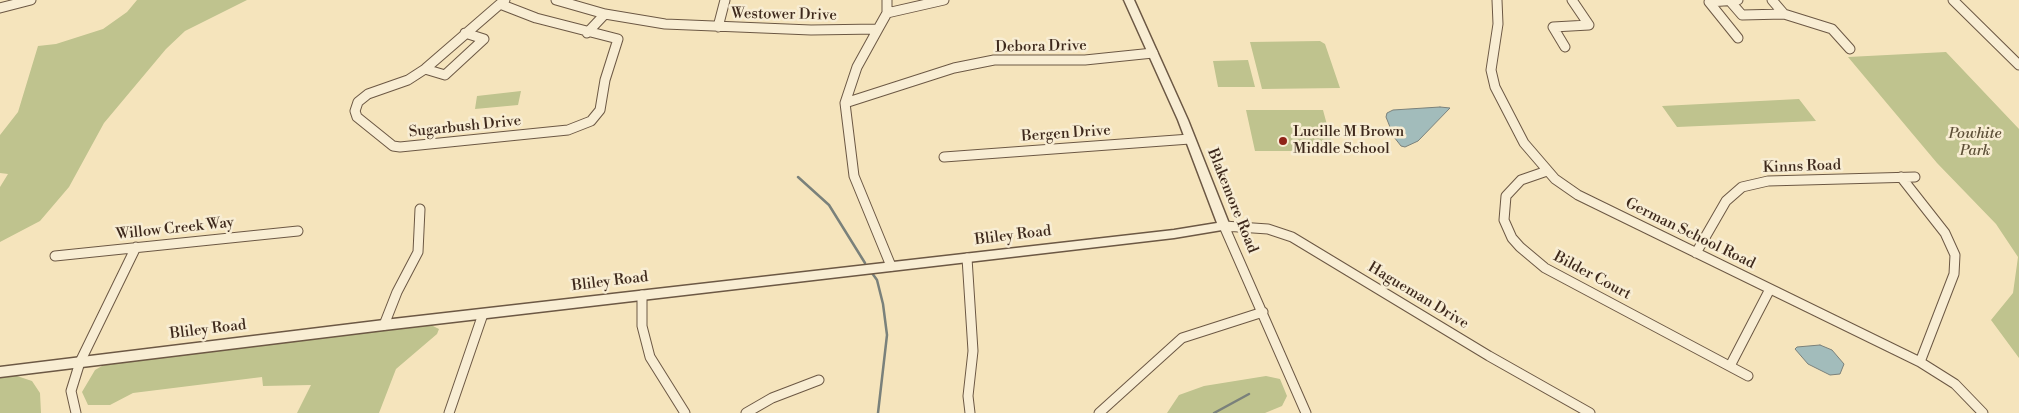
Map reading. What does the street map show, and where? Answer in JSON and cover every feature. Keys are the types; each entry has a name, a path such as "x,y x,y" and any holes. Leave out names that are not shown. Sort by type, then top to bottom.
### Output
{"street":[{"path":"0,8 31,0"},
{"name":"Westower Drive","path":"556,0 605,14 665,24 811,30 878,28"},
{"path":"718,27 725,0"},
{"path":"887,0 887,13 856,67 845,103 854,176 891,266"},
{"path":"887,13 944,0"},
{"name":"Blakemore Road","path":"1129,0 1190,139 1224,226 1306,413"},
{"name":"German School Road","path":"1497,0 1498,24 1492,65 1493,81 1519,135 1547,171 1574,192 1920,362 1955,384 1983,413"},
{"path":"1564,47 1553,27 1588,25 1572,0"},
{"path":"1730,0 1742,15 1784,14 1832,29 1850,49"},
{"path":"1738,0 1709,2 1738,38"},
{"path":"1772,0 1784,14"},
{"path":"1953,0 2019,65"},
{"path":"425,69 464,33 503,2 536,18 587,33 605,14"},
{"path":"425,69 445,75 484,39 464,33"},
{"name":"Sugarbush Drive","path":"425,69 408,80 368,94 358,102 355,111 357,117 393,146 400,147 568,130 591,121 600,110 605,80 618,39 587,33"},
{"name":"Debora Drive","path":"845,103 954,68 994,60 1091,60 1153,53"},
{"name":"Bergen Drive","path":"944,157 1190,139"},
{"name":"Bilder Court","path":"1547,171 1521,180 1506,196 1504,220 1512,238 1520,247 1545,268 1748,376"},
{"path":"1901,177 1944,233 1955,255 1954,274 1920,362"},
{"name":"Kinns Road","path":"1696,253 1726,201 1742,187 1768,181 1915,177"},
{"path":"384,325 397,292 418,252 420,209"},
{"name":"Bliley Road","path":"0,372 1224,226"},
{"name":"Hagueman Drive","path":"1224,226 1268,229 1292,237 1489,356 1590,413"},
{"name":"Willow Creek Way","path":"56,256 298,231"},
{"path":"76,413 71,391 80,362 136,247"},
{"path":"967,258 973,351 968,396 970,413"},
{"path":"1730,366 1770,289"},
{"path":"642,295 642,326 650,357 686,413"},
{"path":"1099,413 1182,338 1263,312"},
{"path":"449,413 483,314"},
{"path":"746,413 772,398 819,380"}],"green space":[{"path":"137,0 247,0 185,31 166,49 104,123 69,187 40,221 0,242 0,187 8,174 0,173 0,135 18,112 38,46 56,44 103,29 127,12"},
{"path":"1320,41 1325,44 1340,88 1262,89 1250,42"},
{"name":"Powhite Park","path":"1946,52 2019,129 2019,358 1991,320 2013,293 2018,257 1996,224 1937,163 1848,57"},
{"path":"1248,60 1255,87 1218,87 1213,61"},
{"path":"521,91 518,105 475,109 477,96"},
{"path":"1799,99 1816,121 1677,127 1662,106"},
{"path":"1246,110 1323,110 1334,151 1255,151"},
{"path":"429,324 439,329 437,334 396,369 379,413 297,413 311,385 263,386 262,377 133,393 110,405 88,405 82,392 95,370 109,362"},
{"path":"14,375 32,381 40,393 41,413 0,413 0,377"},
{"path":"1266,376 1280,379 1287,396 1282,406 1265,413 1167,413 1179,395 1204,386"}],"water":[{"path":"1450,108 1418,141 1405,147 1401,146 1394,137 1386,117 1387,113 1393,110"},
{"path":"1820,345 1832,350 1844,364 1840,374 1830,375 1808,364 1795,349 1797,347"}],"waterway":[{"path":"798,177 829,205 865,263"},
{"path":"872,273 877,280 883,304 887,335 878,413"},
{"path":"1214,413 1249,394"}],"place":[{"name":"Lucille M Brown Middle School","path":"1283,141"}]}
